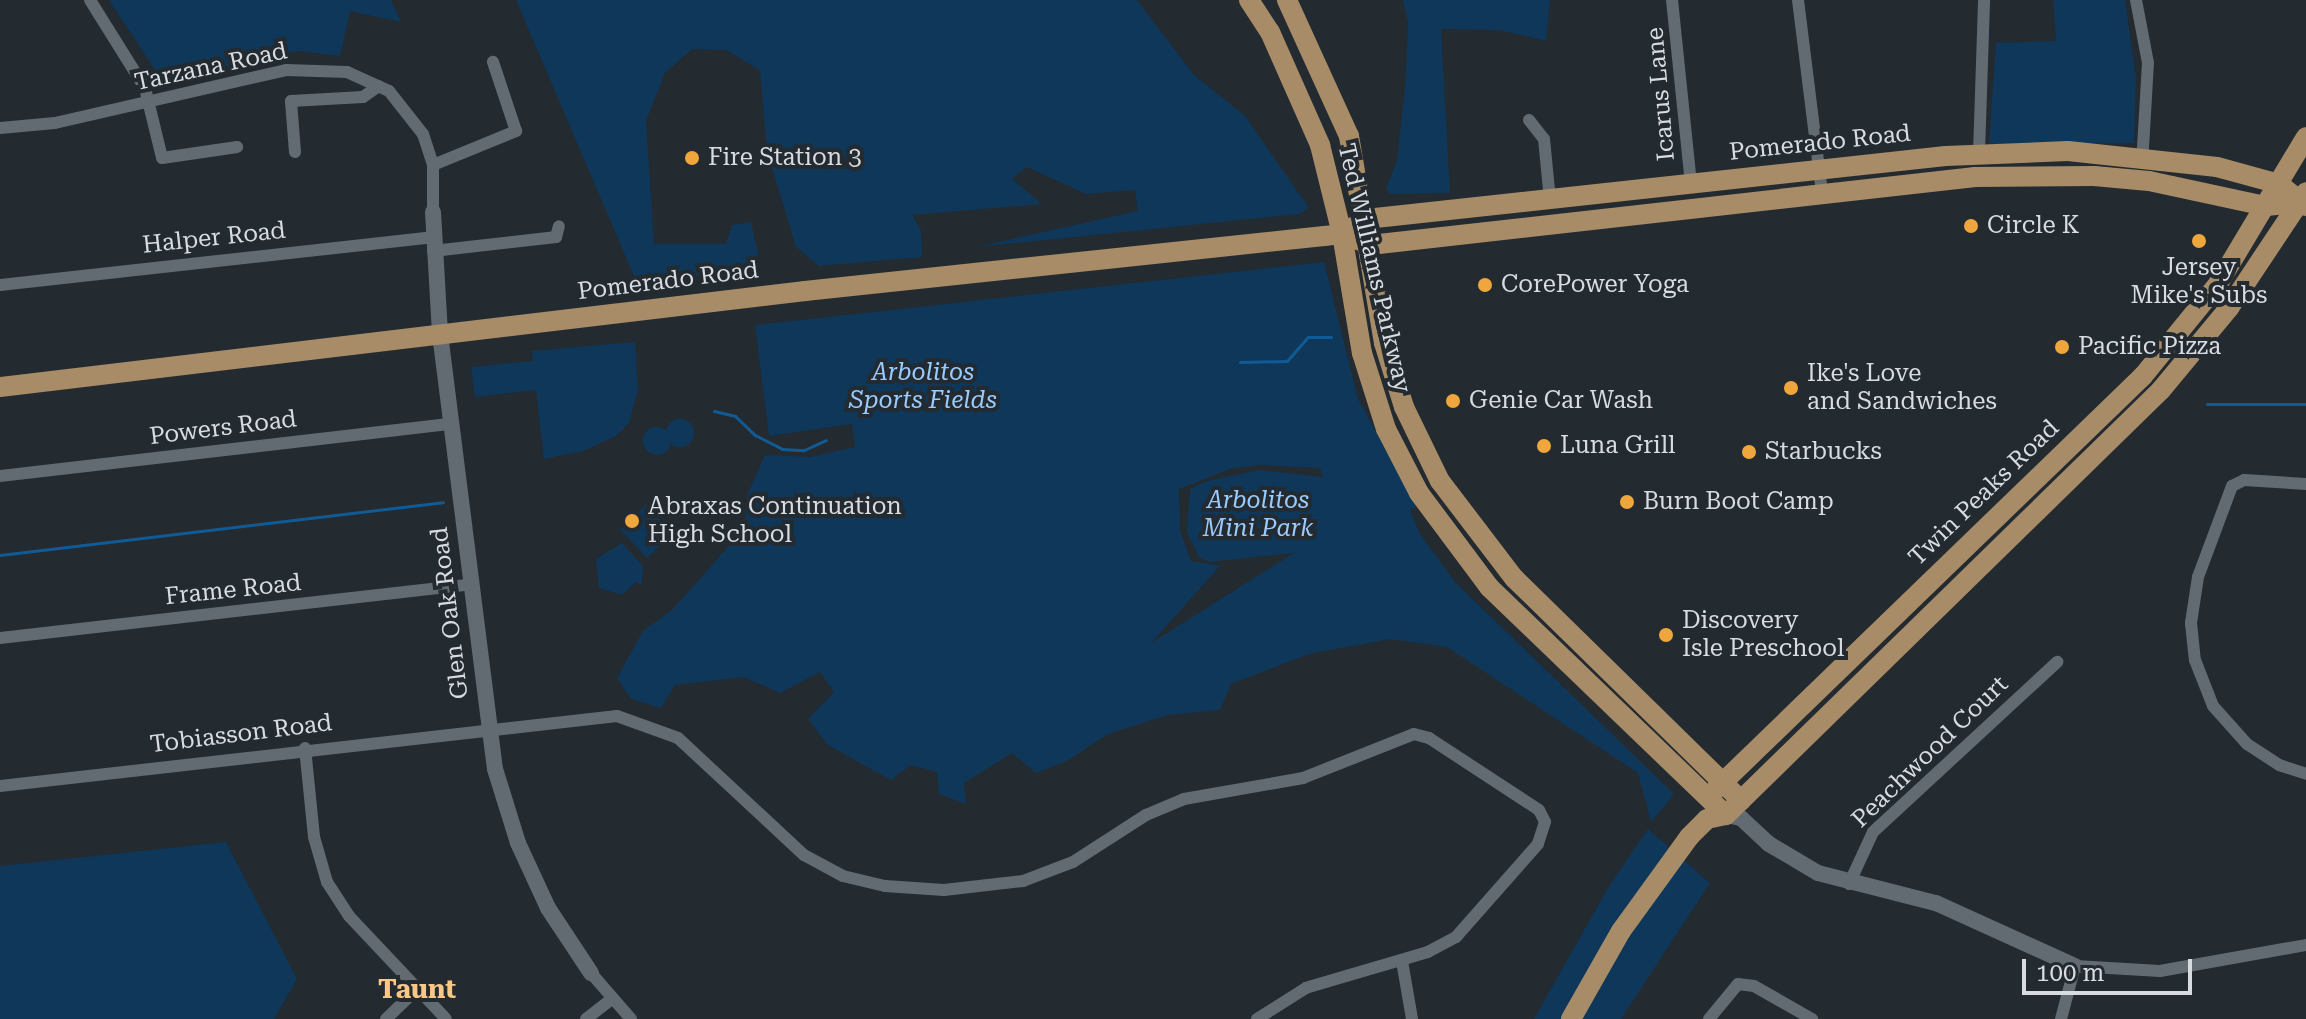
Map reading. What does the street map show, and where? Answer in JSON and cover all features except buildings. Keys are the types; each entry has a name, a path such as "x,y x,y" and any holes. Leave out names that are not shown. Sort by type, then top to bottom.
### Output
{"main road":[{"name":"Ted Williams Parkway","path":"1249,0 1270,32 1320,145 1342,234 1356,328 1377,403 1410,476 1439,525 1489,587 1729,813"},
{"name":"Ted Williams Parkway","path":"1287,0 1349,136 1394,378 1419,441 1457,508 1514,578 1724,782 1729,813"},
{"name":"Twin Peaks Road","path":"1708,796 2143,376 2187,326 2266,206 2306,137"},
{"name":"Pomerado Road","path":"0,387 440,334 1342,234 1366,219 1979,153 2068,151 2217,167 2279,184 2304,200"},
{"name":"Pomerado Road","path":"1342,234 1370,245 1975,177 2140,180 2266,206 2304,200"},
{"name":"Twin Peaks Road","path":"1571,1019 1650,887 2161,390 2224,314 2304,200"},
{"path":"1935,610 1963,570 2039,496 2035,481"}],"street":[{"path":"90,0 149,101 148,116 162,158 237,147"},
{"name":"Icarus Lane","path":"1672,0 1691,183"},
{"path":"1798,0 1822,193"},
{"path":"1979,153 1984,0"},
{"path":"2136,0 2148,77 2140,180"},
{"path":"433,165 516,131 493,62"},
{"name":"Tarzana Road","path":"0,128 55,123 286,70 347,72 379,86 403,106 423,134 433,165"},
{"path":"295,152 291,101 363,97 379,86"},
{"path":"1529,120 1544,139 1550,200"},
{"name":"Glen Oak Road","path":"433,165 432,244 440,334 488,728 518,843 548,908 591,973 631,1019"},
{"name":"Halper Road","path":"0,285 432,244 556,237 559,226"},
{"name":"Powers Road","path":"0,476 451,424"},
{"path":"2306,484 2244,480 2232,486 2198,577 2191,623 2195,660 2213,706 2247,744 2279,765 2306,774"},
{"name":"Frame Road","path":"0,638 471,584"},
{"name":"Peachwood Court","path":"1849,884 1873,832 2057,662"},
{"name":"Tobiasson Road","path":"0,786 600,715 643,721 697,751 804,855 843,876 885,886 944,890 1023,881 1073,862 1146,815 1184,799 1303,778 1414,734 1429,738 1520,797 1545,822 1538,844 1474,920 1456,937 1402,961"},
{"path":"305,748 314,837 327,882 349,916 446,1019"},
{"path":"1729,813 1788,856 1849,884 1936,903 2075,966 2160,971 2306,945"},
{"path":"1257,1019 1306,988 1402,961 1412,1019"},
{"path":"2061,1019 2075,966"},
{"path":"1709,1019 1738,984 1754,986 1812,1019"},
{"path":"386,1019 417,989"},
{"path":"586,1019 612,999"}],"green space":[{"path":"109,0 391,0 401,22 350,11 340,56 298,51 170,82 159,76"},
{"path":"516,0 1137,0 1194,75 1245,116 1309,208 1299,214 976,247 1138,211 1135,190 1086,194 1027,167 1012,179 1042,204 912,215 921,230 922,257 819,266 796,247 767,151 760,70 726,50 692,49 665,73 646,121 654,244 726,244 732,225 751,222 759,258 750,269 637,283"},
{"path":"1403,0 1550,0 1546,41 1499,30 1441,29 1450,193 1390,194 1386,189 1397,160 1405,89 1408,23"},
{"path":"2053,0 2125,0 2136,78 2134,143 1989,145 1996,43 2056,41"},
{"path":"1324,262 1358,399 1417,507 1410,510 1420,534 1455,582 1674,794 1651,822 1638,773 1447,647 1390,639 1309,654 1231,684 1220,710 1168,715 1108,734 1067,761 1036,773 1012,753 964,783 966,804 939,794 937,772 911,765 891,780 828,745 808,719 834,692 820,672 780,693 744,677 675,685 661,708 631,699 617,678 643,631 672,610 745,528 746,498 765,455 810,457 855,447 852,424 769,436 755,325","holes":["1260,465 1320,468 1323,477 1259,470 1207,481 1190,489 1187,532 1198,556 1209,562 1294,553 1151,643 1220,566 1191,561 1180,531 1179,489 1230,469"]},
{"path":"635,342 638,390 629,423 616,436 583,451 544,459 536,390 475,397 471,367 533,361 532,351"},
{"path":"680,419 690,423 694,433 690,443 680,447 670,443 666,433 670,423"},
{"path":"657,427 667,431 671,441 667,451 657,455 647,451 643,441 647,431"},
{"path":"646,505 673,533 647,558 620,529"},
{"path":"622,543 643,566 642,585 636,582 622,595 599,588 596,559"},
{"path":"1648,829 1710,883 1621,1019 1534,1019 1609,886"},
{"path":"226,842 297,979 274,1019 0,1019 0,866"}],"waterway":[{"path":"1240,362 1287,361 1308,337 1331,337"},
{"path":"2207,404 2306,404"},
{"path":"714,411 735,416 755,435 782,449 804,450 826,440"},
{"path":"0,555 443,502"}],"place":[{"name":"Fire Station 3","path":"692,158"},
{"name":"Circle K","path":"1971,226"},
{"name":"Jersey Mike's Subs","path":"2199,241"},
{"name":"CorePower Yoga","path":"1485,285"},
{"name":"Pacific Pizza","path":"2062,347"},
{"name":"Ike's Love and Sandwiches","path":"1791,388"},
{"name":"Genie Car Wash","path":"1453,401"},
{"name":"Luna Grill","path":"1544,446"},
{"name":"Starbucks","path":"1749,452"},
{"name":"Burn Boot Camp","path":"1627,502"},
{"name":"Abraxas Continuation High School","path":"632,521"},
{"name":"Discovery Isle Preschool","path":"1666,635"}],"district":[{"name":"Taunt","path":"417,990"}],"park label":[{"name":"Arbolitos Sports Fields","path":"923,387"},
{"name":"Arbolitos Mini Park","path":"1258,515"}]}
